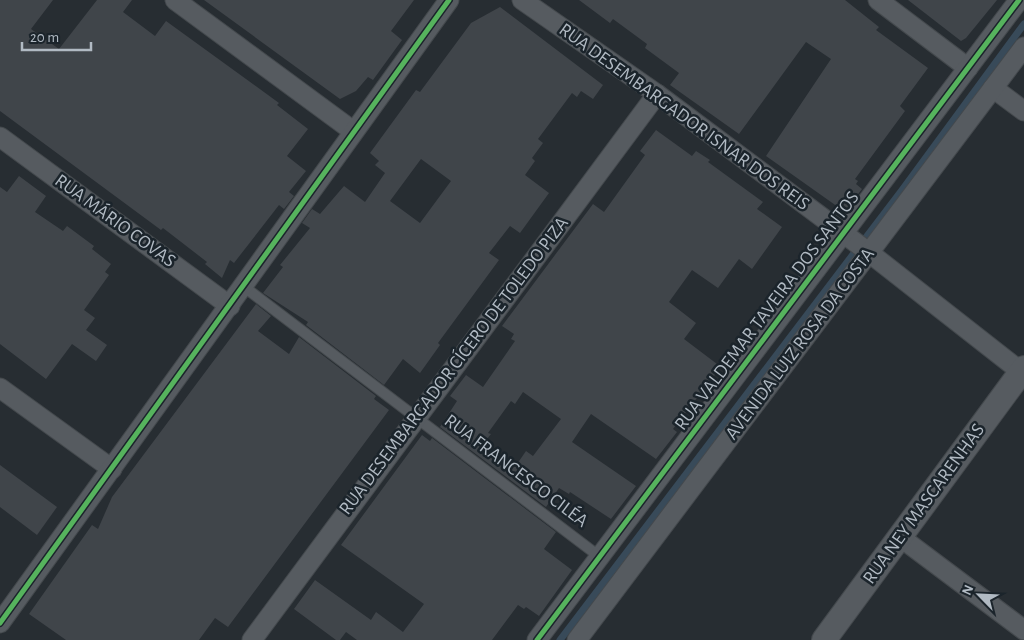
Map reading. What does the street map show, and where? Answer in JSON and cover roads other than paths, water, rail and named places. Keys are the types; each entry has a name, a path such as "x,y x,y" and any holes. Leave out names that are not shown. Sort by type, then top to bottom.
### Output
{"street":[{"path":"175,0 353,130"},
{"path":"0,623 230,306 353,130 449,0"},
{"name":"RUA DESEMBARGADOR ISNAR DOS REIS","path":"522,0 657,94 1023,371"},
{"path":"878,0 968,68"},
{"name":"RUA VALDEMAR TAVEIRA DOS SANTOS","path":"538,640 600,556 858,245 968,68 1019,0"},
{"name":"AVENIDA LUIZ ROSA DA COSTA","path":"577,640 858,245 993,88 1024,47"},
{"path":"993,88 1024,111"},
{"name":"RUA DESEMBARGADOR CÍCERO DE TOLEDO PIZA","path":"252,640 416,416 657,94"},
{"name":"RUA MÁRIO COVAS","path":"0,136 230,306"},
{"name":"RUA NEY MASCARENHAS","path":"824,640 1023,371"},
{"path":"0,388 112,468"},
{"path":"900,537 1024,630"}],"lane":[{"name":"RUA FRANCESCO CILÉA","path":"243,286 600,556"}],"waterway":[{"path":"560,640 902,190 1024,24"}]}
